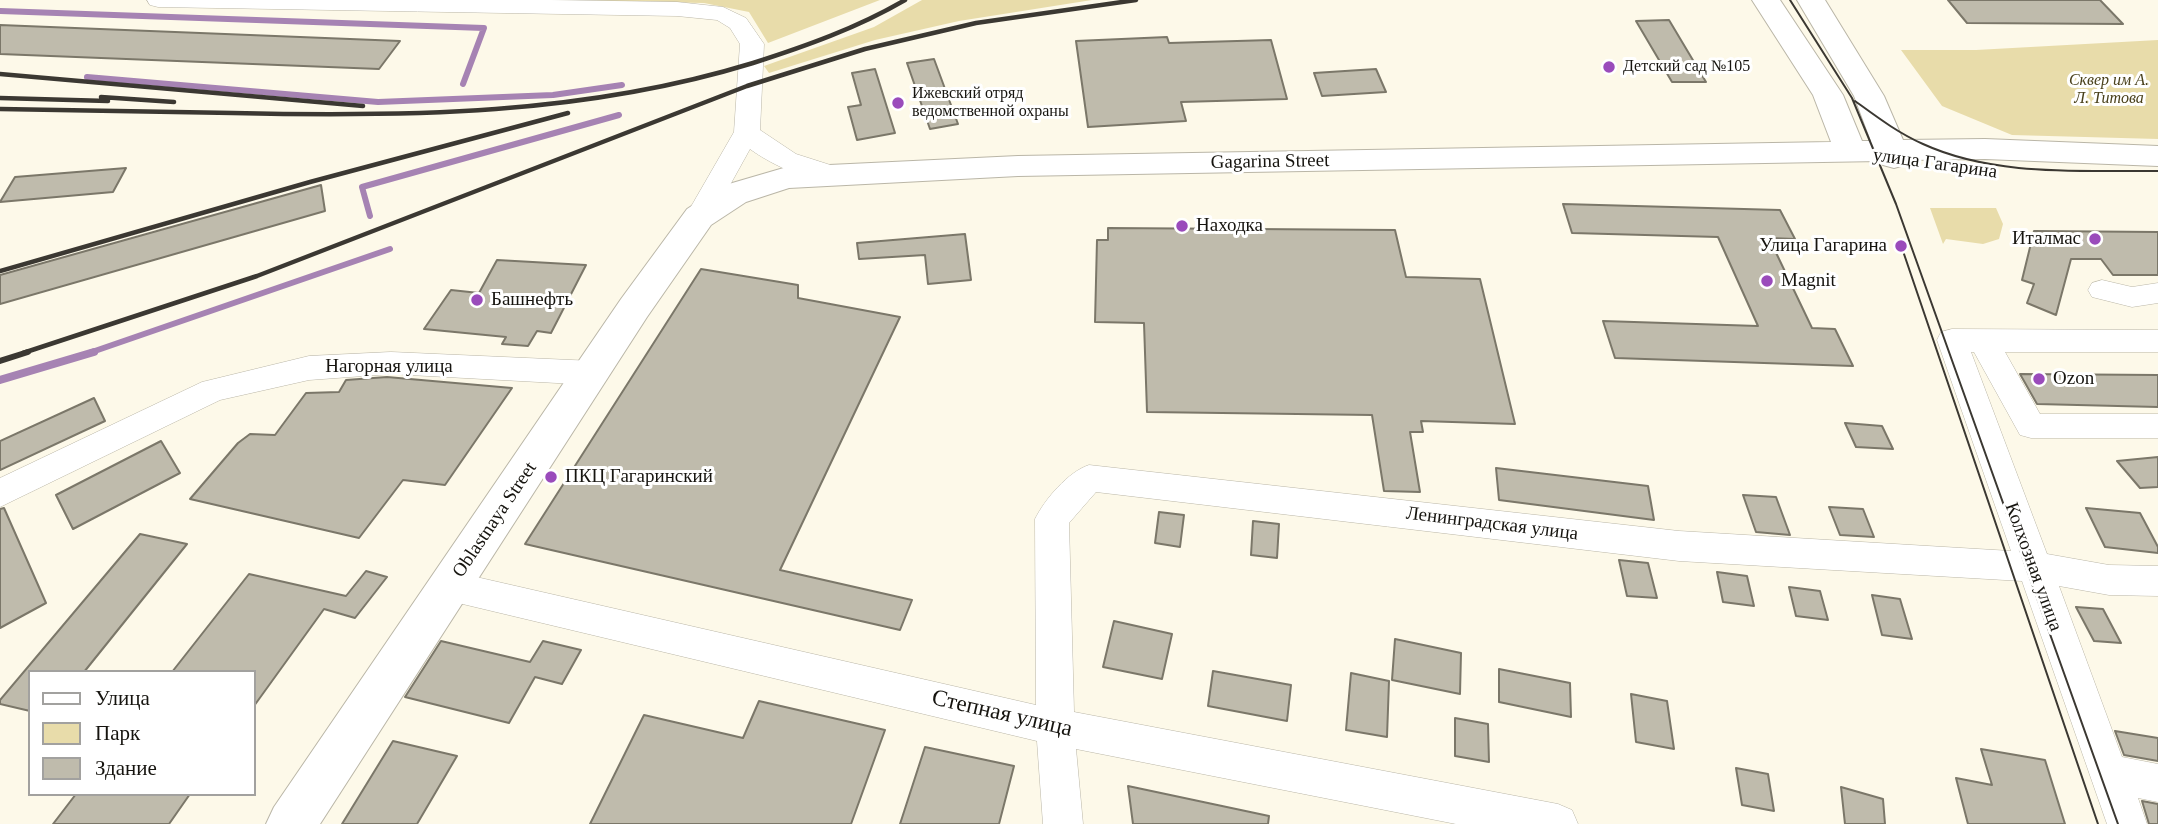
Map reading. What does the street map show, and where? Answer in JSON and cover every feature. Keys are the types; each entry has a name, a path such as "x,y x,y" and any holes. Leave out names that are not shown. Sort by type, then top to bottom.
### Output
{"main road":[{"path":"1766,0 1828,95 1851,152"},
{"path":"1811,0 1869,96 1893,154"},
{"name":"улица Гагарина","path":"1851,152 1893,154 1985,149 2158,156"},
{"name":"Gagarina Street","path":"699,218 734,194 757,185 787,178 835,175 1018,166 1851,152"},
{"name":"улица Гагарина","path":"1893,154 2000,173 2158,180"},
{"name":"Oblastnaya Street","path":"291,824 594,373 634,308 699,218"}],"street":[{"path":"158,0 677,9 723,15 738,23 752,44 747,131 699,218"},
{"path":"747,131 765,150 793,164 835,175"},
{"path":"2102,290 2132,297 2158,293"},
{"name":"Колхозная улица","path":"1983,341 1952,340 2127,824"},
{"path":"2158,341 1983,341 2031,426 2158,426"},
{"name":"Нагорная улица","path":"0,493 213,390 309,368 391,363 594,373"},
{"name":"Ленинградская улица","path":"1055,727 1052,519 1089,478 1679,546 2033,567 2109,580 2158,581"},
{"name":"Степная улица","path":"450,586 1055,727 1558,824"},
{"path":"1055,727 1063,824"},
{"path":"2109,774 2158,783"}],"green space":[{"path":"551,0 880,0 768,43 749,12 704,3"},
{"path":"922,0 1092,0 959,21 875,40 769,73 764,66 874,27"},
{"name":"Сквер им А. Л. Титова","path":"2158,40 2158,139 2012,135 1942,106 1901,50 1976,50"},
{"path":"1930,208 1996,208 2003,224 1999,239 1983,244 1946,239 1943,244"}],"building":[{"path":"1948,0 2100,0 2123,24 1967,23"},
{"path":"1669,20 1706,82 1672,82 1636,21"},
{"path":"0,25 400,41 379,69 0,54"},
{"path":"1167,37 1169,43 1271,40 1287,99 1181,102 1186,121 1088,127 1076,41"},
{"path":"934,59 958,124 930,129 907,63"},
{"path":"875,69 895,133 857,140 848,107 861,105 852,73"},
{"path":"1376,69 1386,92 1322,96 1314,73"},
{"path":"126,168 113,192 0,202 15,177"},
{"path":"321,185 325,211 0,304 0,275"},
{"path":"1563,204 1780,210 1795,239 1769,238 1812,328 1835,329 1853,366 1615,358 1603,321 1758,326 1718,237 1572,233"},
{"path":"1108,228 1395,230 1406,277 1480,279 1515,424 1421,421 1423,432 1410,432 1420,492 1384,491 1372,415 1147,412 1144,323 1095,322 1097,240 1108,240"},
{"path":"2034,231 2158,232 2158,275 2113,275 2101,259 2071,259 2056,315 2027,303 2034,284 2022,280"},
{"path":"965,234 971,280 928,284 925,255 859,259 857,243"},
{"path":"497,260 586,265 551,333 537,331 528,346 502,344 506,337 424,329 451,290 479,293"},
{"path":"701,269 798,285 798,298 900,317 780,570 912,600 900,630 525,544"},
{"path":"2020,374 2158,375 2158,407 2037,404"},
{"path":"387,377 512,388 445,485 403,480 359,538 190,499 238,443 250,434 275,435 306,393 339,392 346,380"},
{"path":"94,398 105,421 0,470 0,441"},
{"path":"1845,423 1882,426 1893,449 1856,447"},
{"path":"161,441 180,473 73,529 56,495"},
{"path":"2158,457 2158,487 2140,488 2117,461"},
{"path":"1496,468 1648,486 1654,520 1499,500"},
{"path":"1743,495 1776,497 1790,535 1756,532"},
{"path":"1829,507 1863,509 1874,537 1840,535"},
{"path":"4,508 46,603 0,628 0,509"},
{"path":"2086,508 2140,513 2158,547 2158,553 2105,547"},
{"path":"1159,512 1184,515 1180,547 1155,543"},
{"path":"1253,521 1279,524 1277,558 1251,555"},
{"path":"140,534 187,544 86,670 28,670 28,711 0,704 0,700"},
{"path":"1619,560 1648,563 1657,598 1627,596"},
{"path":"366,571 387,577 355,618 324,609 256,703 256,670 174,670 249,574 346,596"},
{"path":"1717,572 1747,576 1754,606 1723,602"},
{"path":"1789,587 1820,591 1828,620 1796,616"},
{"path":"1872,595 1900,599 1912,639 1882,635"},
{"path":"2076,607 2103,609 2121,643 2094,641"},
{"path":"1114,621 1172,634 1162,679 1103,667"},
{"path":"1395,639 1461,653 1460,694 1392,680"},
{"path":"441,641 530,662 543,641 581,650 562,684 535,677 509,723 405,697"},
{"path":"1499,669 1570,683 1571,717 1499,702"},
{"path":"1213,671 1291,685 1287,721 1208,706"},
{"path":"1351,673 1389,681 1387,737 1346,730"},
{"path":"1631,694 1667,701 1674,749 1636,742"},
{"path":"759,701 885,730 851,824 590,824 644,715 743,738"},
{"path":"1455,718 1488,724 1489,762 1455,756"},
{"path":"2115,731 2158,738 2158,761 2124,755"},
{"path":"393,741 457,756 417,824 342,824"},
{"path":"925,747 1014,766 999,824 900,824"},
{"path":"1981,749 2045,760 2065,824 1968,824 1956,778 1992,785"},
{"path":"1736,768 1768,774 1774,811 1742,805"},
{"path":"1128,786 1269,816 1268,824 1133,824"},
{"path":"1841,787 1883,799 1885,824 1845,824"},
{"path":"74,796 189,796 169,824 53,824"},
{"path":"2142,801 2158,804 2158,824 2149,824"}],"waterway":[{"path":"0,11 484,28 463,84"},
{"path":"87,77 378,102 553,95 622,85"},
{"path":"370,216 362,187 619,115"},
{"path":"89,353 390,249"},
{"path":"0,380 94,352"}],"tram line":[{"path":"1790,0 1852,98 1896,204 2118,824"},
{"path":"1855,101 1914,140 1951,155 1979,162 2069,171 2158,171"},
{"path":"1904,254 2098,824"}],"railway":[{"path":"0,109 365,114 430,113 561,103 689,80 753,63 831,36 905,0"},
{"path":"23,353 257,276 747,86 865,49 976,23 1136,0"},
{"path":"0,74 363,106"},
{"path":"101,97 174,102"},
{"path":"0,98 108,101"},
{"path":"0,271 310,182 568,113"},
{"path":"0,361 28,352"}],"place":[{"name":"Детский сад №105","path":"1609,67"},
{"name":"Ижевский отряд ведомственной охраны","path":"898,103"},
{"name":"Находка","path":"1182,226"},
{"name":"Италмас","path":"2095,239"},
{"name":"Улица Гагарина","path":"1901,246"},
{"name":"Magnit","path":"1767,281"},
{"name":"Башнефть","path":"477,300"},
{"name":"Ozon","path":"2039,379"},
{"name":"ПКЦ Гагаринский","path":"551,477"}]}
